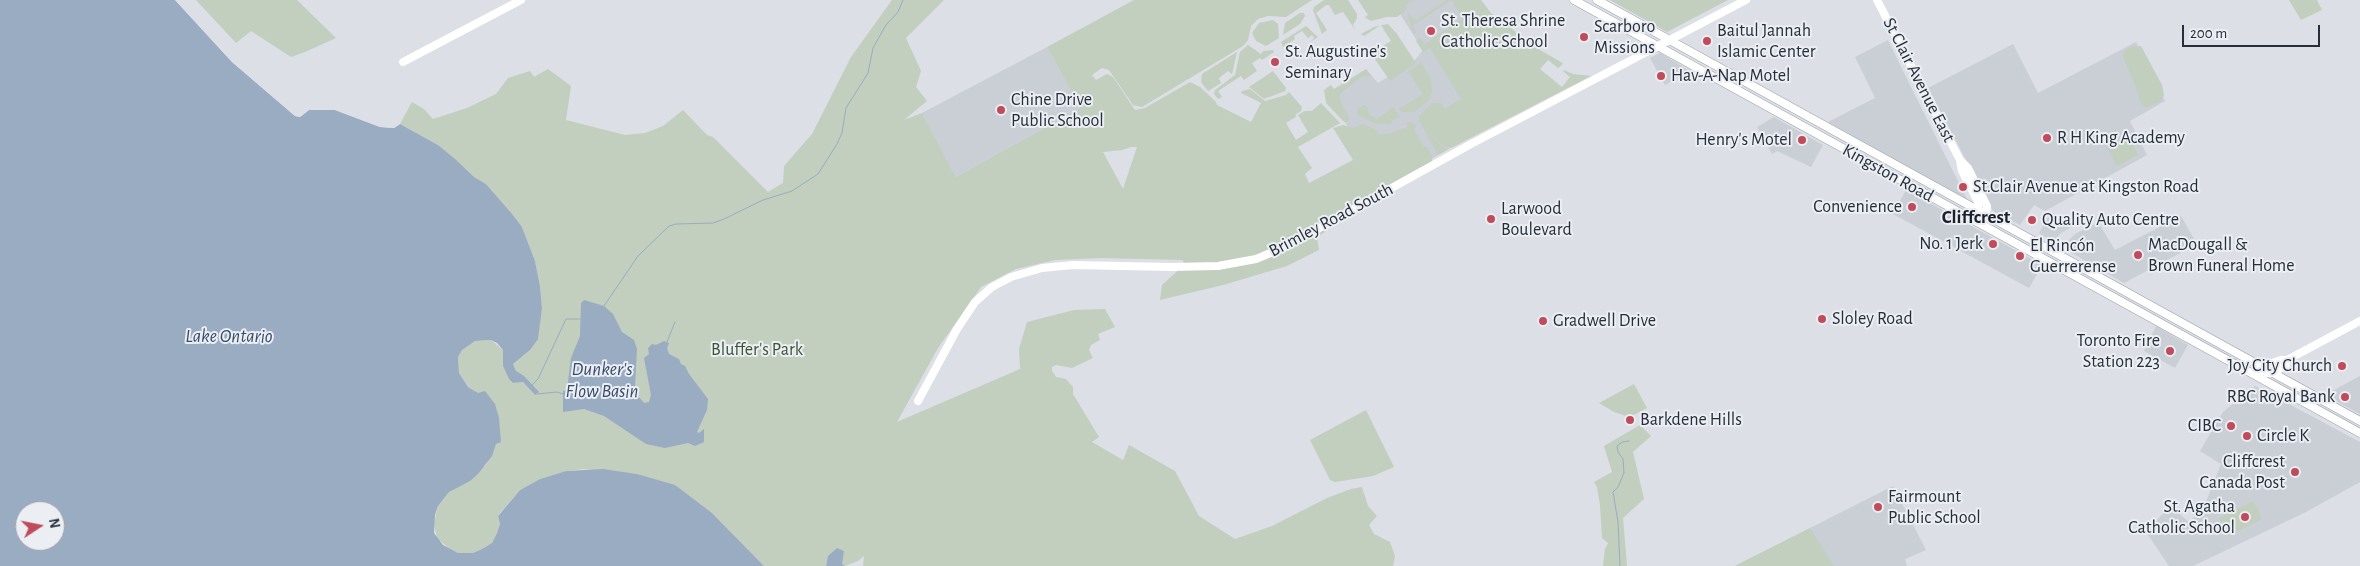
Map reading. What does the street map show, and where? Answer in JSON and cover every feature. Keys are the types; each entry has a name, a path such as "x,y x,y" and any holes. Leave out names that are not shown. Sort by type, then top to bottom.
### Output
{"main road":[{"path":"403,62 521,0"},
{"name":"Kingston Road","path":"1574,0 2360,432"},
{"name":"Kingston Road","path":"1597,0 2360,421"},
{"name":"Brimley Road South","path":"918,401 975,302 992,288 1010,277 1042,268 1073,265 1218,266 1256,259 1287,246 1471,144 1746,0"},
{"name":"St Clair Avenue East","path":"1877,0 1960,160 1962,171 1978,202 1979,222"},
{"name":"St Clair Avenue East","path":"1960,160 1968,168 1987,206 1986,214"},
{"path":"1979,222 1986,214"},
{"path":"2257,375 2264,368 2281,360 2287,360 2360,321"},
{"path":"2257,375 2273,372 2286,365 2287,360"}],"shaded area":[{"path":"1391,0 1470,0 1537,99 1431,159 1364,155 1329,94 1366,69 1378,83 1415,60 1423,50"},
{"path":"1888,40 1968,201 1828,122 1875,98 1855,57"},
{"name":"R H King Academy","path":"2136,42 2165,101 2130,121 2147,155 2045,211 2034,205 2020,225 1993,211 1928,88 2013,44 2038,93"},
{"name":"Chine Drive Public School","path":"1047,47 1080,108 956,177 922,113"},
{"path":"1660,53 1690,71 1665,85 1650,58"},
{"path":"1774,117 1823,145 1811,167 1777,151 1772,154 1757,127"},
{"path":"1906,190 2042,265 2029,288 1893,214"},
{"path":"2051,212 2077,224 2061,233 2053,242 2039,233"},
{"path":"2181,216 2197,244 2124,283 2065,249 2065,244 2075,234 2098,222 2115,250"},
{"path":"2156,326 2188,345 2175,368 2144,351"},
{"path":"2360,376 2360,414 2325,395"},
{"path":"2255,386 2360,442 2360,482 2306,512 2193,566 2169,566 2146,532 2170,506 2189,522 2203,509 2221,464 2200,451 2223,412"},
{"name":"Fairmount Public School","path":"1893,486 1926,550 1905,559 1907,566 1735,566"}],"green space":[{"path":"196,0 297,0 336,38 291,57 251,31 236,43"},
{"name":"Bluffer's Park","path":"892,0 944,0 906,38 921,71 916,87 927,101 904,120 922,113 956,177 1080,108 1047,47 1134,0 1312,0 1286,17 1268,16 1258,19 1251,26 1248,40 1243,46 1142,107 1133,105 1109,70 1102,68 1092,75 1096,80 1107,74 1113,77 1135,110 1145,108 1190,82 1200,87 1217,105 1251,122 1261,103 1241,93 1242,91 1250,89 1265,101 1286,95 1289,92 1302,107 1301,111 1295,115 1297,116 1286,123 1296,140 1308,132 1298,115 1305,111 1312,111 1321,103 1340,123 1298,147 1312,168 1305,174 1309,183 1353,160 1333,128 1343,125 1353,128 1363,124 1377,130 1377,134 1388,134 1408,127 1406,123 1411,122 1416,126 1414,130 1432,156 1432,162 1325,220 1325,232 1317,237 1319,250 1287,266 1223,285 1160,300 1162,285 1184,265 1183,260 1102,258 1055,260 1016,269 981,287 938,348 897,422 1020,369 1019,349 1027,322 1074,310 1105,309 1115,327 1098,334 1100,340 1091,345 1089,350 1093,358 1072,368 1056,365 1052,367 1056,377 1066,379 1073,387 1073,394 1099,437 1092,442 1123,460 1129,445 1175,471 1199,516 1235,539 1272,526 1327,498 1362,487 1368,506 1377,516 1369,525 1374,534 1390,542 1395,556 1393,566 863,566 864,556 858,561 845,566 828,556 826,566 764,566 712,513 693,500 637,474 584,469 566,471 540,479 520,490 498,515 500,524 492,543 482,549 473,553 458,553 451,550 437,538 434,524 438,506 449,492 486,465 496,444 478,393 468,387 459,373 458,357 462,349 475,341 491,340 503,350 503,366 513,383 523,382 535,395 536,389 516,371 513,364 530,350 542,308 535,261 522,227 486,184 474,177 438,145 400,124 412,102 424,109 433,119 467,108 496,94 508,78 530,71 534,77 548,69 571,86 566,120 625,135 645,133 663,126 683,110 768,192 783,183 784,166 812,134 851,57","holes":["1137,147 1123,189 1103,152"]},
{"path":"1324,0 1348,0 1357,14 1353,25 1356,31 1343,12 1335,15 1329,5 1326,5 1316,13 1327,30 1322,34 1313,10 1314,7"},
{"path":"1358,0 1413,0 1405,6 1407,9 1397,17 1387,17 1371,21 1365,17 1368,15"},
{"path":"1447,0 1451,0 1412,26 1416,32 1413,33 1407,11 1415,21"},
{"path":"1451,0 1481,0 1491,13 1540,50 1561,62 1563,64 1558,68 1548,60 1540,69 1562,87 1570,77 1564,70 1573,74 1591,76 1451,148 1442,145 1419,120 1419,116 1432,103 1441,103 1445,109 1461,99 1430,48 1423,52 1416,41 1420,38 1425,44 1463,18"},
{"path":"1610,0 1728,0 1667,32"},
{"path":"2289,0 2317,0 2322,10 2301,20"},
{"path":"1300,13 1304,13 1305,16 1300,24 1283,35 1285,23"},
{"path":"1273,20 1278,24 1279,38 1266,46 1256,41 1252,33 1259,23"},
{"path":"1388,24 1416,63 1390,81 1370,52 1372,50 1374,52 1391,41 1381,25"},
{"path":"1380,25 1364,36 1361,34 1374,27"},
{"path":"1306,26 1318,37 1310,42 1314,38 1312,35 1308,38 1302,31 1294,36 1295,39 1283,47 1281,42"},
{"path":"1248,45 1261,54 1263,51 1273,50 1274,52 1262,60 1260,58 1252,63 1257,71 1244,80 1241,76 1218,91 1222,97 1218,99 1214,94 1215,90 1235,75 1240,52"},
{"path":"2141,46 2162,85 2164,95 2160,102 2147,107 2143,106 2140,101 2123,57 2123,52 2130,47"},
{"path":"1237,52 1232,74 1228,71 1219,78 1221,83 1208,91 1201,82 1202,74"},
{"path":"1421,63 1431,79 1432,93 1428,101 1414,112 1401,112 1399,109 1423,94 1408,71"},
{"path":"1366,69 1371,76 1361,77 1340,94 1341,103 1350,119 1346,122 1343,121 1326,103 1324,90 1331,85 1334,89"},
{"path":"1273,71 1286,88 1285,91 1264,99 1249,87"},
{"path":"1365,105 1371,117 1374,116 1376,120 1393,107 1400,117 1391,121 1392,124 1376,124 1357,114 1359,108"},
{"path":"1420,122 1440,145 1449,149 1438,155"},
{"path":"2128,136 2138,155 2117,166 2107,147"},
{"path":"1634,384 1647,408 1630,417 1614,412 1599,403"},
{"path":"1366,410 1394,467 1373,476 1335,482 1330,480 1310,440"},
{"path":"1640,425 1651,436 1633,452 1644,499 1623,518 1627,566 1603,566 1605,549 1608,543 1602,538 1600,505 1597,487 1594,482 1612,472 1604,446"},
{"path":"2253,501 2262,519 2228,536 2219,518"},
{"path":"1810,528 1834,566 1735,566"}],"water":[{"name":"Lake Ontario","path":"0,0 175,0 232,62 295,116 300,117 309,110 335,110 380,127 394,128 400,124 438,145 474,177 486,184 512,214 522,227 535,261 542,308 538,339 530,350 513,364 516,371 524,376 539,392 535,395 523,382 513,383 509,379 503,366 503,350 497,343 491,340 475,341 462,350 458,357 459,373 468,387 478,393 485,391 495,404 499,418 501,442 496,444 492,456 478,474 470,481 449,492 438,506 435,515 434,533 443,545 458,553 473,553 482,549 492,543 500,524 498,516 520,490 540,479 566,471 603,469 637,474 675,485 712,513 764,566 0,566"},
{"name":"Dunker's Flow Basin","path":"584,300 604,306 613,314 622,332 634,340 637,349 635,387 639,391 638,396 644,403 649,402 651,395 644,358 649,354 648,348 652,344 656,345 664,341 669,343 667,348 669,354 679,359 708,399 707,410 697,432 699,433 704,429 704,442 695,446 688,443 665,448 646,444 604,416 584,409 563,412 563,391 567,390 571,358 580,336 581,303"},
{"path":"837,548 844,551 842,564 845,566 826,566 828,556"}],"pier":[{"path":"175,0 179,0 234,60 296,114 308,108 335,107 354,113 377,124 400,124 394,128 380,127 335,110 309,110 300,117 295,116 232,62"}],"waterway":[{"path":"604,306 638,256 669,226 676,224 713,223 763,200 792,191 818,174 842,133 846,108 868,73 873,48 886,25 898,12 903,0"},
{"path":"531,386 538,379 566,319 580,319"},
{"path":"667,342 675,322"},
{"path":"537,394 557,392 563,394"},
{"path":"1620,566 1618,522 1613,492 1618,487 1624,473 1623,459 1618,452 1617,446 1622,442 1629,441"}],"place":[{"name":"St. Theresa Shrine Catholic School","path":"1431,31"},
{"name":"Scarboro Missions","path":"1584,37"},
{"name":"Baitul Jannah Islamic Center","path":"1707,41"},
{"name":"St. Augustine's Seminary","path":"1275,62"},
{"name":"Hav-A-Nap Motel","path":"1661,76"},
{"name":"Chine Drive Public School","path":"1001,110"},
{"name":"R H King Academy","path":"2047,138"},
{"name":"Henry's Motel","path":"1802,140"},
{"name":"St.Clair Avenue at Kingston Road","path":"1963,187"},
{"name":"Convenience","path":"1912,207"},
{"name":"Larwood Boulevard","path":"1491,219"},
{"name":"Quality Auto Centre","path":"2032,220"},
{"name":"No. 1 Jerk","path":"1993,244"},
{"name":"MacDougall & Brown Funeral Home","path":"2138,255"},
{"name":"El Rincón Guerrerense","path":"2020,256"},
{"name":"Sloley Road","path":"1822,319"},
{"name":"Gradwell Drive","path":"1543,321"},
{"name":"Toronto Fire Station 223","path":"2170,351"},
{"name":"Joy City Church","path":"2342,366"},
{"name":"RBC Royal Bank","path":"2345,397"},
{"name":"Barkdene Hills","path":"1630,420"},
{"name":"CIBC","path":"2231,426"},
{"name":"Circle K","path":"2247,436"},
{"name":"Cliffcrest Canada Post","path":"2295,472"},
{"name":"Fairmount Public School","path":"1878,507"},
{"name":"St. Agatha Catholic School","path":"2245,517"}],"district":[{"name":"Cliffcrest","path":"1976,217"}]}
